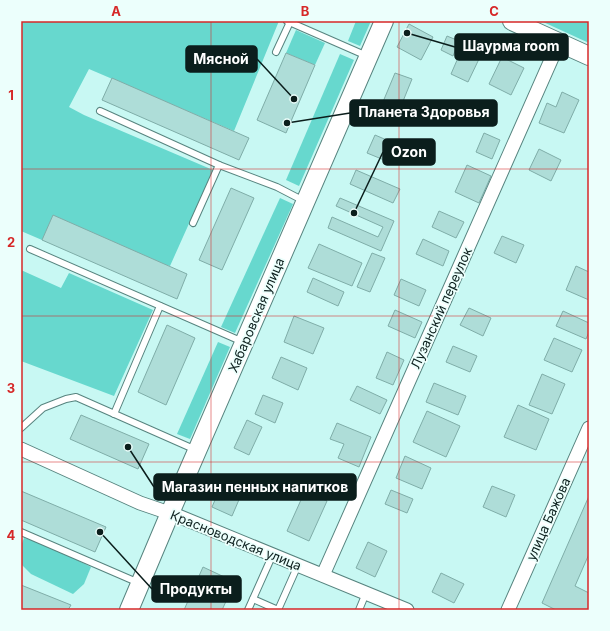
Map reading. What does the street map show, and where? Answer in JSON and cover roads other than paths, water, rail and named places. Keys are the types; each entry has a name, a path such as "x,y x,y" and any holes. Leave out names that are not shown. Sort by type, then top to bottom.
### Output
{"street":[{"name":"Хабаровская улица","path":"129,610 384,21"},
{"path":"512,21 589,56"},
{"name":"Лузанский переулок","path":"323,575 559,42"},
{"name":"улица Бажова","path":"508,610 589,428"},
{"name":"Красноводская улица","path":"21,449 140,503 170,513 273,554 407,610"}],"lane":[{"path":"276,52 289,22 368,57"},
{"path":"100,111 219,165 277,187 306,202"},
{"path":"193,223 219,165"},
{"path":"30,249 244,343"},
{"path":"114,414 160,306"},
{"path":"21,428 43,408 66,399 76,397 197,451"},
{"path":"21,532 140,584"},
{"path":"248,610 273,554"},
{"path":"253,599 278,610 298,565"},
{"path":"358,610 366,593"}],"place":[{"name":"Шаурма room","path":"407,33"},
{"name":"Мясной","path":"294,99"},
{"name":"Планета Здоровья","path":"287,123"},
{"name":"Ozon","path":"354,213"},
{"name":"Магазин пенных напитков","path":"128,447"},
{"name":"Продукты","path":"100,532"}]}
